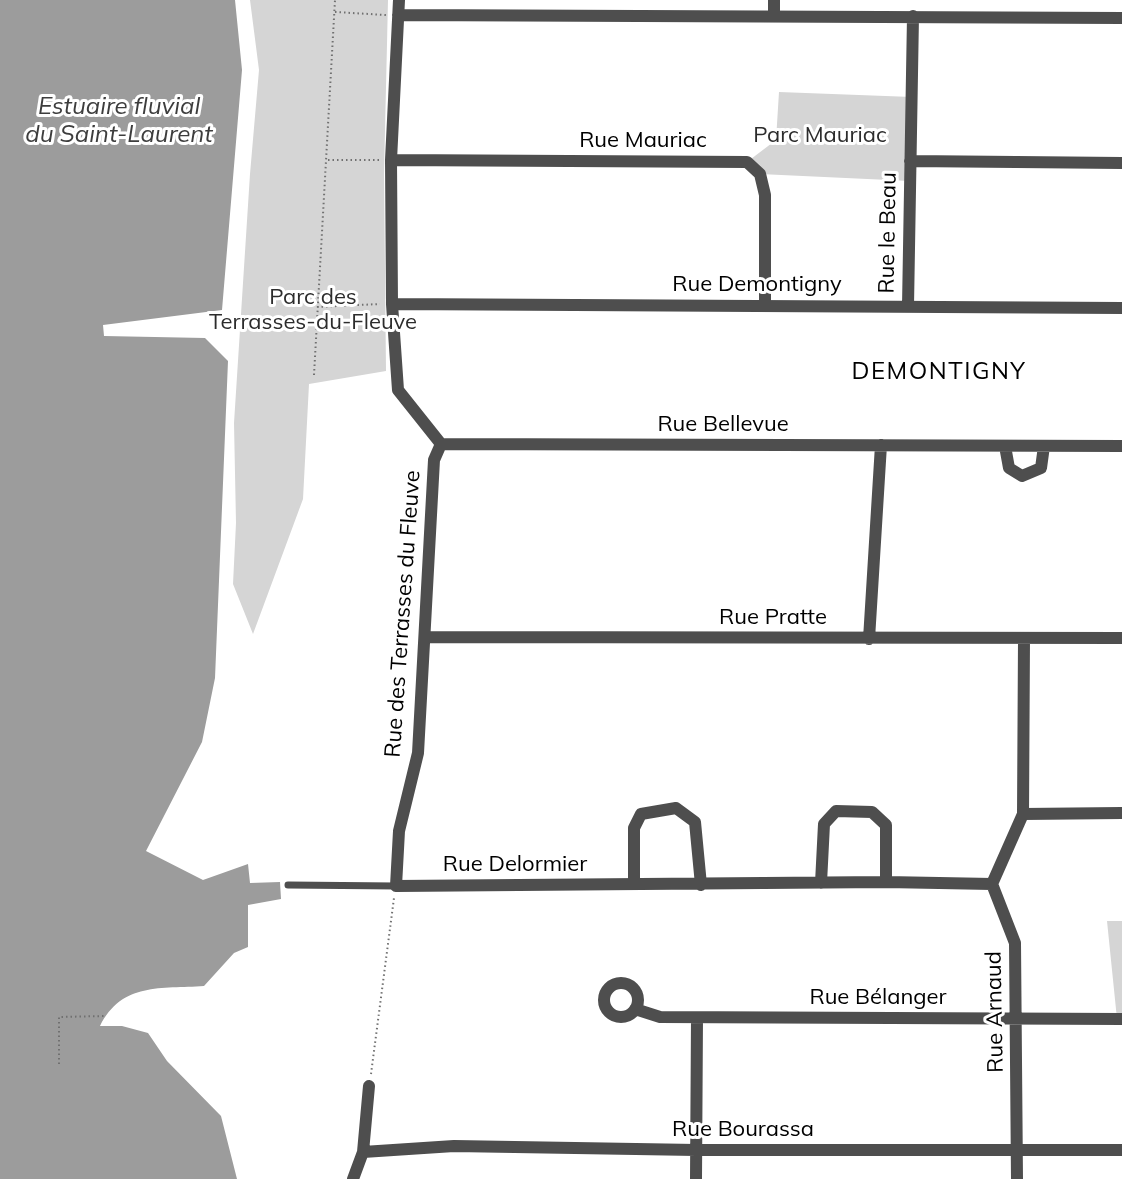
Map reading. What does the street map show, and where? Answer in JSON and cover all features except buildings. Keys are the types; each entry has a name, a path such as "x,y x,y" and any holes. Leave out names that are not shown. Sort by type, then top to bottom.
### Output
{"street":[{"name":"Rue des Terrasses du Fleuve","path":"396,886 399,831 418,753 434,460 441,444 398,390 392,304 391,160 399,0"},
{"path":"774,0 774,15"},
{"path":"398,15 1122,18"},
{"name":"Rue le Beau","path":"908,306 913,16"},
{"name":"Rue Mauriac","path":"391,160 747,162 760,174 765,195 765,304"},
{"path":"910,161 1122,163"},
{"name":"Rue Demontigny","path":"392,304 765,304 1122,308"},
{"name":"Rue Bellevue","path":"441,444 1122,446"},
{"path":"869,639 881,446"},
{"path":"1005,446 1009,468 1022,476 1041,468 1044,446"},
{"name":"Rue Pratte","path":"425,637 1122,638"},
{"path":"992,884 1023,814 1024,639"},
{"path":"634,884 634,828 641,814 676,808 695,822 701,885"},
{"path":"821,883 824,824 836,811 872,812 886,825 886,882"},
{"path":"1023,814 1122,813"},
{"name":"Rue Delormier","path":"396,886 886,882 992,884"},
{"name":"Rue Arnaud","path":"992,884 1016,943 1017,1179"},
{"name":"Rue Bélanger","path":"635,1009 660,1017 697,1018 1122,1019"},
{"path":"696,1179 697,1018"},
{"path":"353,1179 363,1152 369,1086"},
{"name":"Rue Bourassa","path":"363,1152 454,1146 696,1150 1122,1150"}],"lane":[{"path":"288,885 396,886"}],"path":[{"path":"314,375 335,0"},
{"path":"334,12 398,15"},
{"path":"327,160 391,160"},
{"path":"317,307 392,304"},
{"path":"369,1086 396,886"},
{"path":"59,1064 59,1017 105,1016"}],"green space":[{"name":"Parc des Terrasses-du-Fleuve","path":"250,0 388,0 384,174 386,371 309,384 303,499 253,634 233,584 236,523 234,423 259,70"},
{"name":"Parc Mauriac","path":"779,92 912,97 910,181 760,174 747,162 776,140"},
{"path":"1107,921 1122,921 1122,1019 1117,1019"}],"water":[{"name":"Estuaire fluvial du Saint-Laurent","path":"0,0 235,0 242,70 222,310 103,325 104,336 205,338 228,361 215,678 202,742 146,851 203,880 248,864 250,883 280,882 281,899 248,905 248,947 234,953 204,986 158,988 131,995 109,1012 100,1026 122,1026 148,1033 167,1061 221,1116 237,1179 0,1179"}],"district":[{"name":"DEMONTIGNY","path":"939,372"}]}
